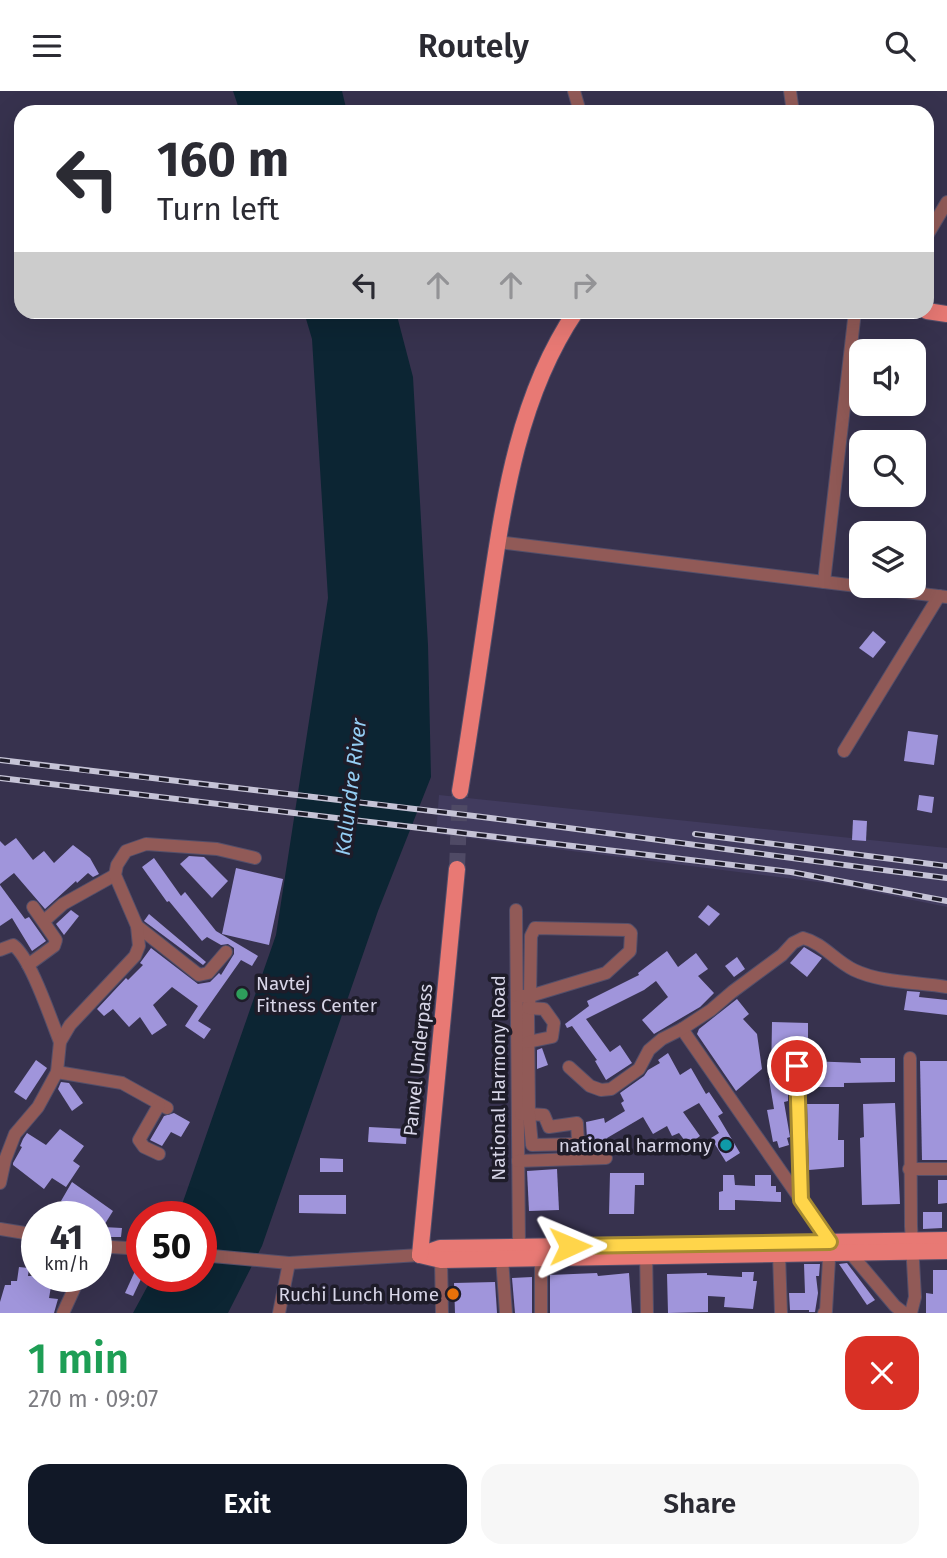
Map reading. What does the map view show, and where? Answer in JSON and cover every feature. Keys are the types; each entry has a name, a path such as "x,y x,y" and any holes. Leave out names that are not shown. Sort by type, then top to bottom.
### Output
{"main road":[{"path":"460,791 498,543 523,421 539,378 557,340 571,319"},
{"name":"Panvel Underpass","path":"420,1255 457,869"},
{"path":"913,1247 947,1240"},
{"path":"420,1255 440,1248 519,1247 646,1251"},
{"path":"420,1255 441,1260 744,1249 913,1247 947,1251"},
{"path":"744,1249 779,1254 838,1248"}],"street":[{"path":"934,224 947,202"},
{"path":"824,582 854,319"},
{"path":"498,543 943,597 844,751"},
{"path":"0,1183 15,1134 38,1107 57,1072 60,1042 70,1025 135,957 139,946 137,926 115,875 117,865 126,851 146,843 216,849 256,858"},
{"path":"44,921 63,904 115,875"},
{"path":"28,965 54,946 56,940 33,907"},
{"name":"National Harmony Road","path":"516,910 525,1000 524,1114 518,1161 519,1247"},
{"path":"137,926 199,975 208,973 226,952"},
{"path":"525,1000 606,972 630,951 631,933 628,930 535,928 531,936 525,1000 528,1042 524,1114 532,1146 579,1144"},
{"path":"517,936 531,936"},
{"path":"569,1067 590,1086 601,1090 611,1089 639,1069 649,1050 662,1039 711,1010 803,938 814,941 855,971 947,987"},
{"path":"0,950 13,945 28,965 60,1042"},
{"path":"525,1000 544,1009 554,1023 552,1037 528,1042"},
{"path":"682,1029 801,1200 838,1248 904,1313"},
{"path":"911,1313 915,1297 912,1059"},
{"path":"797,1066 801,1200"},
{"path":"57,1072 122,1083 163,1107 139,1140 144,1147 159,1154"},
{"path":"524,1114 544,1115 549,1127 577,1123 579,1159"},
{"path":"518,1161 606,1158"},
{"path":"913,1170 947,1168"},
{"path":"0,1229 21,1232"},
{"path":"824,1313 838,1248"},
{"path":"646,1251 647,1313"},
{"path":"779,1254 781,1313"},
{"path":"217,1257 289,1263 420,1255"},
{"path":"541,1258 541,1313"},
{"path":"502,1259 506,1313"},
{"path":"441,1260 442,1313"},
{"path":"279,1313 289,1263"},
{"path":"63,1313 73,1292"}],"shaded area":[{"path":"439,795 947,848 947,907 834,884 436,834"}],"water":[{"path":"233,91 342,91 345,105 238,105"},
{"name":"Kalundre River","path":"306,319 398,319 413,377 428,645 431,777 378,911 262,1246 228,1313 133,1313 144,1292 217,1292 217,1201 183,1201 276,935 328,598 312,339"}],"building":[{"path":"873,631 886,642 873,658 859,648"},
{"path":"908,731 938,735 934,765 904,761"},
{"path":"919,795 934,797 932,813 917,810"},
{"path":"853,820 867,821 866,841 852,840"},
{"path":"16,838 33,860 44,851 54,863 73,845 90,858 99,874 93,877 88,873 45,909 14,873 0,884 0,841 5,846"},
{"path":"189,856 204,857 228,881 212,898 180,864"},
{"path":"154,858 181,896 185,892 216,931 258,956 252,966 241,960 198,1021 211,1029 204,1039 185,1026 198,1006 172,987 153,1005 167,1025 152,1035 140,1017 129,1027 113,1009 104,1016 97,1009 126,978 128,980 143,965 140,963 151,948 198,984 210,982 219,973 221,975 234,954 234,948 228,944 221,945 207,937 202,941 169,901 167,902 142,867"},
{"path":"236,868 283,879 269,945 222,934"},
{"path":"0,885 25,919 29,917 46,941 32,951 12,918 0,926"},
{"path":"708,905 720,914 709,926 698,917"},
{"path":"71,910 79,916 64,935 56,924"},
{"path":"149,914 206,962 203,965 144,921"},
{"path":"804,947 822,958 807,977 790,963"},
{"path":"667,951 678,967 696,953 708,969 698,976 714,993 700,1007 654,1034 642,1020 668,997 656,981 644,990 586,1019 610,1052 620,1045 632,1063 606,1080 595,1061 597,1060 572,1026 567,1028 565,1024 589,1006 587,1001 639,975 638,973"},
{"path":"737,957 745,969 734,977 725,966"},
{"path":"907,991 920,992 919,997 947,1000 947,1015 904,1010"},
{"path":"737,999 749,1014 743,1019 757,1034 762,1069 736,1091 697,1034 699,1029"},
{"path":"772,1022 808,1023 808,1051 788,1051 788,1101 784,1102 790,1137 787,1138 789,1145 779,1148 777,1141 773,1142 767,1110 774,1109 769,1079"},
{"path":"542,1048 548,1065 537,1069 537,1050"},
{"path":"668,1053 680,1075 691,1068 706,1094 709,1092 723,1113 718,1116 740,1153 726,1162 711,1138 719,1133 699,1103 683,1112 700,1136 688,1145 679,1133 672,1136 667,1126 653,1134 643,1117 607,1138 609,1146 591,1150 586,1122 604,1118 605,1123 625,1111 620,1093 660,1063 658,1060"},
{"path":"860,1058 895,1058 895,1082 808,1087 808,1061 861,1063"},
{"path":"36,1060 47,1068 26,1100 14,1092"},
{"path":"920,1061 947,1061 947,1160 922,1160"},
{"path":"61,1082 69,1083 83,1103 72,1111 58,1089"},
{"path":"895,1103 900,1204 862,1205 860,1138 864,1137 863,1104"},
{"path":"807,1104 839,1104 838,1140 844,1140 844,1167 809,1170"},
{"path":"174,1113 190,1122 181,1137 171,1132 162,1146 150,1140 164,1116"},
{"path":"369,1127 407,1129 406,1144 368,1142"},
{"path":"60,1129 84,1146 73,1161 80,1166 66,1187 52,1178 44,1189 13,1163 27,1133 46,1145"},
{"path":"320,1158 343,1159 343,1172 320,1172"},
{"path":"557,1169 559,1210 529,1211 527,1171"},
{"path":"610,1173 644,1173 644,1185 635,1185 634,1214 609,1214"},
{"path":"723,1175 734,1175 735,1185 755,1186 755,1175 771,1175 771,1186 776,1186 776,1192 781,1192 781,1202 735,1200 735,1210 719,1210"},
{"path":"938,1180 947,1180 947,1203 938,1204"},
{"path":"72,1182 99,1201 61,1201"},
{"path":"299,1195 346,1195 346,1214 299,1213"},
{"path":"923,1212 942,1212 942,1228 923,1229"},
{"path":"112,1227 122,1228 121,1237 112,1237"},
{"path":"847,1263 875,1300 867,1305 839,1264"},
{"path":"804,1264 820,1264 819,1276 816,1276 818,1293 815,1312 790,1310 789,1293 805,1293"},
{"path":"21,1267 21,1292 50,1292 49,1298 58,1299 54,1313 0,1313 5,1285 17,1281"},
{"path":"933,1270 947,1270 947,1313 926,1313 926,1293 933,1294"},
{"path":"742,1272 754,1272 753,1281 757,1281 753,1309 724,1307 725,1297 708,1296 708,1312 668,1313 667,1274 707,1273 742,1277"},
{"path":"597,1273 598,1276 629,1273 632,1313 550,1313 550,1275"},
{"path":"532,1277 532,1313 515,1313 512,1278"},
{"path":"495,1282 497,1313 455,1313 454,1283"}],"tunnel":[{"path":"457,869 460,791"}],"railway":[{"path":"0,760 533,823 947,878"},
{"path":"0,778 791,872 947,901"},
{"path":"695,834 947,866"}],"place":[{"name":"Navtej Fitness Center","path":"242,994"},
{"name":"national harmony","path":"726,1145"},
{"name":"Ruchi Lunch Home","path":"453,1294"}],"route":[{"path":"570,1246 830,1242 801,1200 797,1066"}]}
